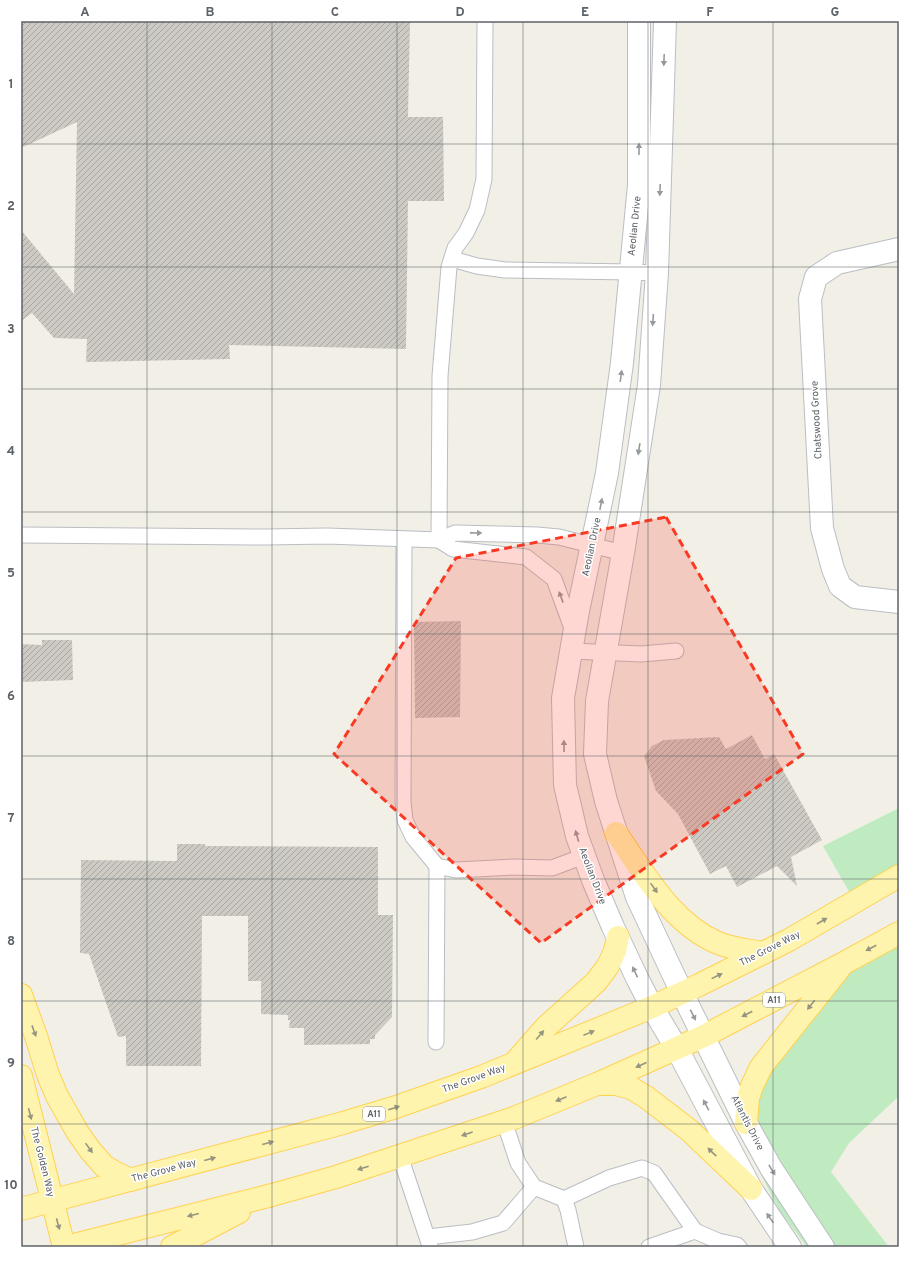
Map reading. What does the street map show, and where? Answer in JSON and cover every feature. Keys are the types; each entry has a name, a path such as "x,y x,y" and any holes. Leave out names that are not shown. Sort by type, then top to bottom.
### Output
{"main road":[{"path":"616,832 657,892 689,925 718,943 763,953"},
{"name":"The Grove Way","path":"21,1209 343,1123 396,1107 481,1077 652,1007 682,993 789,940 899,876"},
{"name":"A11","path":"65,1247 272,1195 336,1177 504,1121 558,1101 704,1036 899,933"},
{"path":"514,1064 546,1027 596,982 608,966 615,951 618,936"},
{"path":"746,1123 748,1098 761,1067 844,963"},
{"path":"21,995 51,1082 57,1096 78,1133 104,1166 131,1180"},
{"name":"The Golden Way","path":"21,1076 65,1247"},
{"path":"597,1084 616,1084 631,1088 646,1097 689,1130 751,1189"},
{"path":"172,1247 272,1195"}],"street":[{"name":"Aeolian Drive","path":"639,21 639,185 631,272 622,363 607,473 578,611 563,698 565,785 577,836 593,880 652,1007 677,1049"},
{"path":"665,21 657,273 649,385 623,553 597,701 595,754 606,802 637,897 682,993"},
{"name":"Chatswood Grove","path":"899,249 837,263 816,277 810,299 822,528 833,569 840,586 855,597 899,602"},
{"name":"Atlantis Drive","path":"682,993 746,1123 770,1168 823,1247"},
{"path":"677,1049 751,1189 790,1247"}],"lane":[{"path":"439,540 440,376 449,267 456,248 466,233 477,210 484,179 485,21"},
{"path":"452,259 477,266 505,270 657,273"},
{"path":"21,535 259,537 327,536 439,540 455,533 538,535 559,537 623,553"},
{"path":"404,539 403,802 405,820 413,837 437,866 456,870 513,867 552,868 584,856"},
{"path":"439,540 453,549 526,557 554,580 573,642 605,653 641,654 676,651"},
{"path":"436,1042 437,866"},
{"path":"504,1121 518,1163 534,1187 564,1199 609,1178 642,1168 654,1172 695,1230 719,1244 737,1245 739,1247"},
{"path":"400,1156 429,1242 503,1223 534,1187"},
{"path":"564,1199 568,1210 576,1247"},
{"path":"649,1247 695,1230"}],"highlighted area":[{"path":"666,517 803,754 541,943 334,754 456,558"}],"green space":[{"path":"899,808 899,876 855,902 823,846"},
{"path":"899,932 899,1096 849,1143 831,1172 889,1247 807,1247 779,1210 737,1127 761,1067 844,963"}],"building":[{"path":"21,21 410,21 408,117 443,117 444,201 408,201 406,349 229,345 230,359 86,362 87,339 54,338 32,313 21,321 21,230 74,294 77,122 21,148"},
{"path":"461,621 460,717 415,718 414,622"},
{"path":"42,640 72,640 73,680 21,682 21,644 42,645"},
{"path":"752,735 765,759 774,754 822,840 791,857 797,886 777,866 737,887 726,866 710,874 678,814 656,791 644,756 652,746 664,740 719,737 726,749"},
{"path":"177,844 205,844 205,846 378,847 378,915 393,915 392,1017 375,1035 375,1039 370,1039 370,1044 304,1045 304,1028 289,1028 290,1020 288,1020 288,1015 261,1014 261,981 248,981 248,916 202,916 201,1066 126,1066 126,1036 118,1037 89,954 80,953 81,860 177,861"}]}
